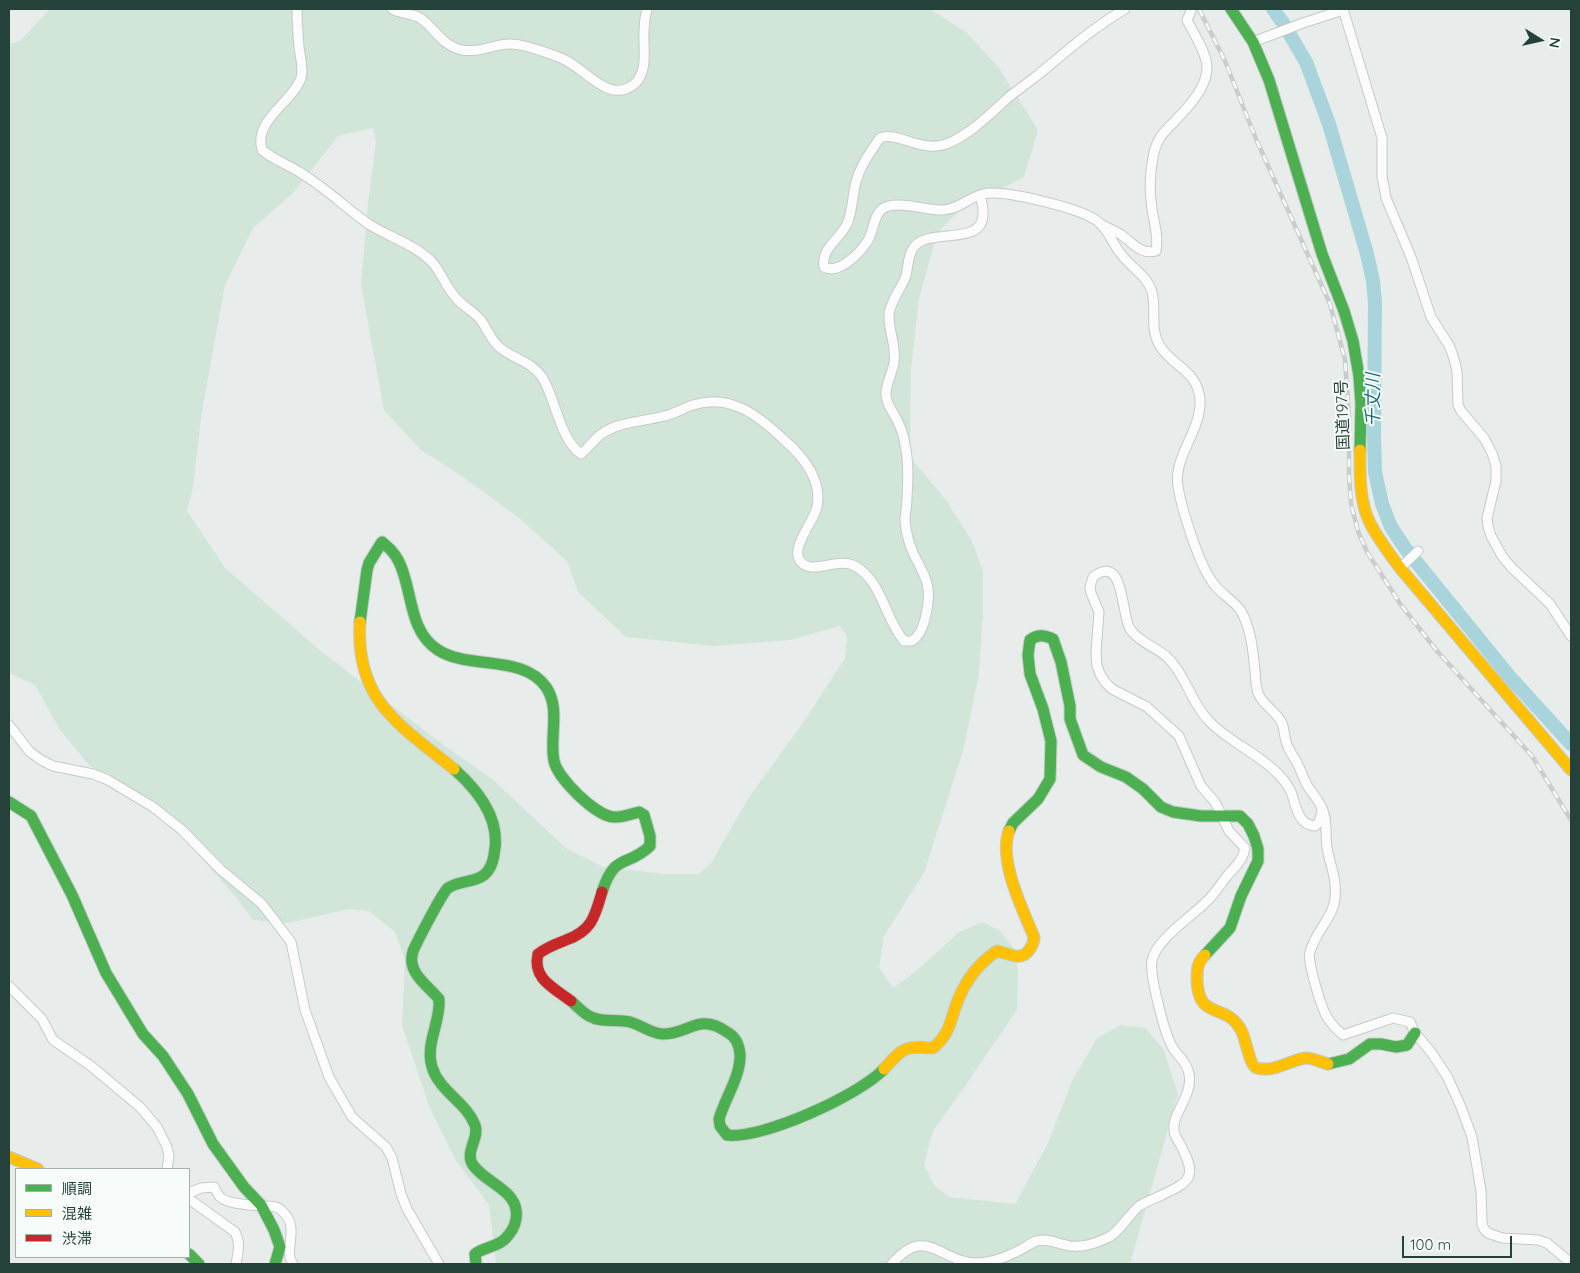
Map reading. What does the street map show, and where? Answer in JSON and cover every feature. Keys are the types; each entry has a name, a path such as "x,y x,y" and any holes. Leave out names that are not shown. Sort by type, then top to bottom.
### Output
{"main road":[{"name":"国道197号","path":"1231,9 1253,42 1269,80 1322,254 1344,311 1353,341 1361,404 1360,478 1363,500 1369,521 1383,545 1402,565 1571,770"},
{"path":"476,1264 476,1254 479,1250 498,1244 513,1231 517,1212 516,1207 510,1197 479,1171 471,1161 476,1128 473,1121 451,1097 435,1075 430,1059 430,1048 440,1004 439,999 425,984 411,962 412,954 430,921 442,893 449,887 478,878 486,873 496,847 496,833 492,817 478,794 454,769 388,715 368,688 362,670 359,650 360,618 369,563 382,542 398,557 416,624 427,642 436,650 449,656 525,670 539,677 547,688 552,701 555,732 554,763 566,780 584,801 610,816 639,812 644,815 650,836 650,846 644,853 614,866 605,882 593,918 587,929 578,935 544,948 538,954 537,968 553,988 592,1017 600,1020 623,1020 656,1033 665,1034 700,1023 712,1024 726,1030 736,1039 740,1047 737,1070 719,1119 720,1126 727,1135 736,1137 747,1135 799,1119 823,1108 876,1077 904,1048 913,1046 933,1048 944,1040 952,1023 956,1002 963,988 986,958 997,951 1021,957 1026,955 1031,948 1034,937 1014,892 1006,843 1013,823 1038,799 1050,779 1051,741 1043,709 1030,674 1028,655 1030,640 1036,635 1045,634 1053,639 1061,662 1070,706 1070,719 1084,755 1101,767 1126,777 1143,789 1161,807 1182,815 1234,815 1245,819 1253,832 1258,850 1258,860 1243,892 1231,926 1198,962 1196,968 1197,996 1201,1004 1231,1018 1237,1023 1243,1033 1252,1065 1256,1068 1269,1069 1307,1058 1330,1066 1349,1060 1370,1044 1396,1047 1407,1045 1414,1034"},
{"path":"9,802 31,816 72,895 106,973 143,1034 164,1056 188,1094 213,1144 244,1187 261,1205 274,1230 280,1247 275,1264"},
{"path":"9,1157 36,1168"},
{"path":"190,1255 199,1264"}],"street":[{"path":"297,9 301,62 300,80 268,122 261,135 262,150 272,158 302,173 332,194 370,225 405,242 433,263 457,300 480,320 499,347 537,370 543,379 566,435 581,454 608,430 629,423 668,415 693,405 706,402 723,402 739,406 752,413 780,436 802,460 813,477 817,489 817,508 800,543 797,554 799,560 804,565 810,567 833,563 847,563 859,569 879,594 896,632 904,641 912,641 920,633 929,601 928,587 906,533 908,463 906,448 903,434 888,405 886,395 895,352 890,326 890,314 892,303 906,276 914,246 922,240 932,237 959,235 972,231 982,222 984,214 980,195"},
{"path":"392,9 419,17 442,40 460,49 476,51 509,44 522,46 573,63 602,86 610,90 622,91 636,84 641,76 644,62 644,32 647,9"},
{"path":"1125,9 1065,51 982,120 960,137 947,144 935,147 919,146 889,136 880,138 856,180 850,217 841,233 826,250 823,262 824,267 827,270 834,270 857,253 868,240 876,216 884,207 897,205 944,210 960,206 980,195 1000,193 1038,200 1095,219 1102,225 1124,259 1143,276 1148,284 1153,304 1154,333 1161,348 1186,370 1196,385 1200,400 1198,421 1182,455 1178,470 1178,488 1185,512 1210,580 1240,610 1251,637 1257,692 1265,705 1280,719 1285,732 1286,744 1298,764 1305,783 1322,808 1327,846 1336,886 1335,901 1330,916 1310,948 1308,959 1326,1015 1343,1035 1393,1018 1410,1022 1414,1034 1431,1052 1447,1076 1472,1137 1481,1191 1482,1224 1484,1229 1502,1238 1538,1240 1547,1243 1571,1263"},
{"path":"1102,225 1118,232 1142,252 1156,251 1157,243 1151,207 1150,184 1154,152 1159,137 1187,108 1203,84 1207,66 1188,20 1190,9"},
{"path":"1253,42 1343,10 1382,138 1382,176 1386,198 1411,257 1431,317 1450,347 1457,371 1458,405 1460,411 1484,438 1496,466 1496,481 1488,518 1491,536 1502,556 1550,604 1571,636"},
{"path":"1402,565 1418,551"},
{"path":"892,1264 906,1250 922,1246 930,1246 962,1261 976,1263 1001,1259 1035,1242 1045,1240 1073,1246 1089,1245 1116,1232 1140,1206 1182,1186 1187,1181 1189,1175 1189,1163 1174,1132 1175,1121 1188,1091 1188,1070 1170,1042 1156,990 1152,959 1159,947 1175,929 1206,902 1243,858 1245,848 1229,831 1215,802 1201,786 1179,736 1147,707 1104,682 1097,666 1096,652 1099,612 1090,587 1093,576 1103,571 1109,572 1114,576 1121,588 1124,613 1130,629 1143,641 1169,658 1194,702 1208,721 1260,758 1282,778 1304,822 1310,826 1315,826 1319,822 1322,808"},
{"path":"9,725 30,751 40,760 53,766 93,774 108,780 152,807 182,830 221,870 261,904 272,917 291,942 305,1010 329,1077 352,1117 386,1147 392,1158 401,1194 407,1209 439,1264"},
{"path":"9,986 42,1019 53,1040 91,1066 140,1107 157,1127 167,1148 169,1156 167,1168"},
{"path":"190,1193 201,1188 214,1187 221,1197 231,1202 278,1208 286,1216 292,1233 289,1256 293,1264"},
{"path":"190,1200 235,1232 240,1245 236,1264"}],"green space":[{"path":"50,9 930,9 967,33 999,68 1038,130 1024,177 959,210 937,234 919,299 911,369 910,457 946,500 972,541 983,571 983,613 979,674 963,751 924,873 884,936 879,967 893,988 915,972 958,933 982,922 999,930 1015,950 1018,972 1017,1010 933,1131 924,1164 934,1185 949,1197 1015,1204 1048,1143 1072,1081 1097,1038 1121,1025 1145,1028 1163,1048 1178,1094 1130,1264 496,1264 489,1205 455,1159 429,1106 402,1026 405,960 395,932 369,911 349,909 288,923 253,920 236,897 169,822 89,765 60,730 35,685 9,673 9,45 21,40","holes":["373,128 376,142 368,203 361,285 384,410 421,450 460,475 519,518 567,561 578,592 626,637 713,646 791,640 840,626 847,636 845,658 805,720 749,797 711,863 699,874 665,874 604,867 567,849 492,779 445,746 322,652 225,568 187,511 193,487 202,411 225,285 253,228 294,192 338,136"]}],"waterway":[{"name":"千丈川","path":"1273,9 1306,62 1329,124 1367,254 1375,302 1375,472 1382,504 1391,527 1405,548 1509,676 1571,744"}],"railway":[{"path":"1199,9 1225,61 1256,139 1330,304 1345,360 1349,417 1351,504 1358,531 1367,552 1401,605 1437,651 1532,756 1571,820"}],"traffic: fast":[{"path":"1231,9 1253,42 1269,80 1322,254 1344,311 1353,341 1359,376 1361,404 1360,450"},
{"path":"360,622 367,570 369,563 382,542 394,553 399,562 416,621 428,642 438,650 451,656 524,670 536,677 546,687 553,704 554,761 562,777 587,803 605,815 620,817 639,812 644,815 650,836 650,846 642,853 617,866 607,879 602,892"},
{"path":"1009,831 1013,823 1038,799 1050,779 1051,741 1043,709 1030,674 1028,655 1030,640 1038,636 1044,636 1053,639 1061,662 1070,706 1070,719 1083,755 1101,767 1126,777 1143,789 1161,807 1173,812 1201,816 1240,816 1248,824 1258,849 1258,861 1241,896 1230,928 1205,955"},
{"path":"454,769 480,797 491,818 496,842 494,858 490,868 480,878 452,885 448,888 415,946 412,960 413,968 419,978 439,999 438,1016 430,1049 430,1058 435,1075 471,1117 475,1125 476,1135 470,1155 473,1165 508,1195 516,1209 514,1227 509,1234 498,1244 475,1254 476,1264"},
{"path":"9,802 31,816 72,895 106,973 143,1034 163,1056 188,1094 213,1144 244,1187 261,1205 274,1230 280,1247 275,1264"},
{"path":"571,1001 584,1013 594,1018 630,1022 662,1034 708,1024 717,1026 733,1036 739,1047 740,1062 719,1119 720,1126 727,1135 743,1135 809,1114 854,1091 872,1080 884,1069"},
{"path":"1328,1064 1349,1059 1370,1044 1396,1047 1407,1045 1415,1033"},
{"path":"190,1255 199,1264"}],"traffic: slow":[{"path":"1360,450 1361,487 1364,506 1366,515 1380,540 1400,568 1571,770"},
{"path":"360,622 360,649 365,672 373,692 399,724 454,769"},
{"path":"884,1069 896,1056 905,1050 916,1047 933,1048 939,1042 947,1031 965,986 974,972 990,956 997,951 1019,956 1027,953 1032,946 1034,937 1018,899 1009,870 1006,843 1009,831"},
{"path":"1205,955 1199,963 1197,972 1202,1001 1213,1010 1235,1021 1243,1034 1254,1066 1269,1069 1306,1058 1328,1064"},
{"path":"9,1157 36,1168"}],"traffic: jam":[{"path":"571,1001 541,976 537,963 538,954 582,932 591,922 602,892"}]}
